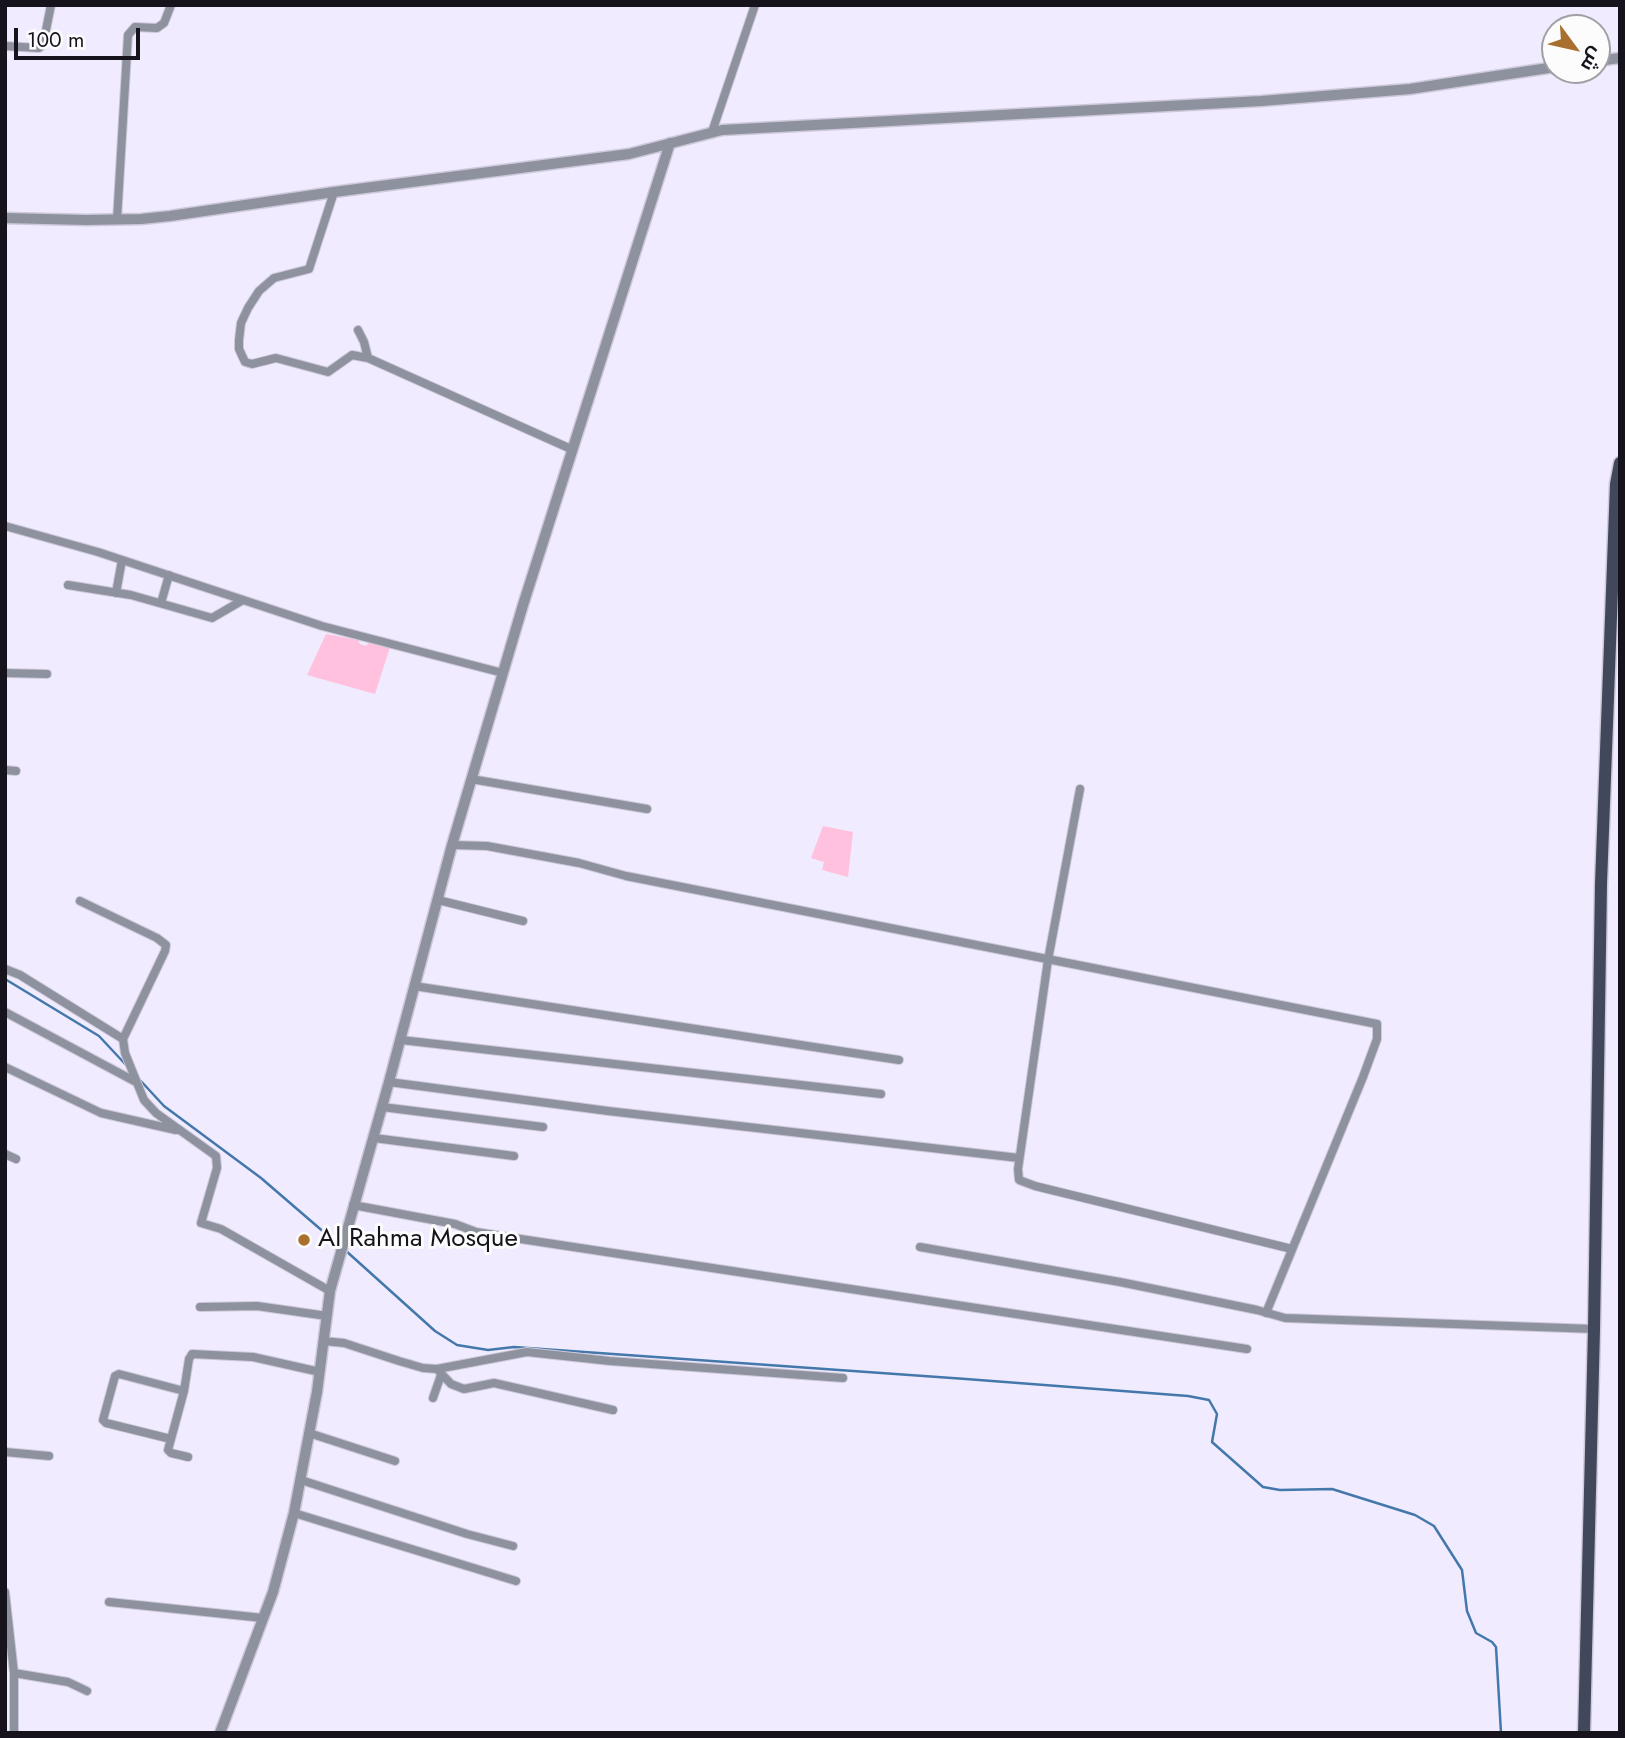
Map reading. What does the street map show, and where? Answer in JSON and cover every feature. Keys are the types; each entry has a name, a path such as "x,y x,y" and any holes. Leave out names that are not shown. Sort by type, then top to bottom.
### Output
{"main road":[{"path":"1584,1733 1601,884 1615,484 1620,463"}],"street":[{"path":"5,46 39,48 43,45 51,5"},
{"path":"117,220 128,35 135,27 157,28 164,23 171,5"},
{"path":"712,132 755,5"},
{"path":"5,218 117,220 170,216 629,154 722,130 1115,110 1410,89 1541,69"},
{"path":"220,1733 273,1592 294,1513 320,1372 330,1291 401,1040 452,845 571,449 670,144"},
{"path":"334,192 309,269 274,278 259,291 241,323 239,349 245,362 252,364 276,358 328,372 352,355 368,358 571,449"},
{"path":"358,330 365,342 368,358"},
{"path":"5,526 122,560 322,626 503,673"},
{"path":"116,593 122,560"},
{"path":"161,603 169,575"},
{"path":"68,585 161,603 212,618 243,600"},
{"path":"5,673 47,674"},
{"path":"5,770 16,771"},
{"path":"471,779 647,809"},
{"path":"1080,789 1048,960 1019,1158 1019,1180 1292,1249"},
{"path":"452,845 487,846 579,863 626,876 1377,1024 1377,1039 1368,1064 1266,1313"},
{"path":"438,900 523,921"},
{"path":"80,901 157,938 166,945 123,1039"},
{"path":"5,969 20,975 123,1039 144,1100 156,1113 211,1150 218,1161 201,1223 221,1229 330,1291"},
{"path":"414,986 899,1060"},
{"path":"5,1012 136,1082"},
{"path":"401,1040 881,1094"},
{"path":"5,1068 101,1113 179,1130"},
{"path":"389,1082 608,1111 1019,1158"},
{"path":"382,1107 543,1126"},
{"path":"374,1138 514,1156"},
{"path":"5,1154 16,1159"},
{"path":"353,1205 455,1224 476,1232 1247,1349"},
{"path":"920,1247 1120,1282 1285,1318 1594,1329"},
{"path":"200,1307 257,1306 327,1316"},
{"path":"323,1341 344,1343 439,1372 527,1352 610,1361 843,1378"},
{"path":"188,1457 168,1450 184,1391 188,1359 192,1354 253,1357 320,1372"},
{"path":"433,1398 439,1372"},
{"path":"439,1372 451,1384 464,1389 494,1383 613,1410"},
{"path":"171,1439 103,1420 115,1376 119,1374 184,1391"},
{"path":"309,1433 396,1461"},
{"path":"5,1452 49,1456"},
{"path":"301,1480 467,1534 513,1546"},
{"path":"294,1513 516,1581"},
{"path":"5,1592 14,1673 14,1733"},
{"path":"109,1602 263,1618"},
{"path":"14,1673 68,1682 88,1691"}],"shaded area":[{"path":"326,634 358,640 366,646 369,642 390,647 375,694 307,675"},
{"path":"823,826 853,832 848,877 822,870 824,862 811,858"}],"waterway":[{"path":"5,979 99,1036 127,1066"},
{"path":"139,1079 164,1106 261,1178 340,1246"},
{"path":"345,1250 435,1331 457,1345 488,1350 514,1347 966,1379 1188,1396 1209,1400 1217,1414 1212,1442 1263,1487 1280,1490 1332,1489 1415,1515 1434,1526 1462,1570 1467,1611 1476,1633 1496,1647 1501,1733"}],"place":[{"name":"Al Rahma Mosque","path":"304,1240"}]}
